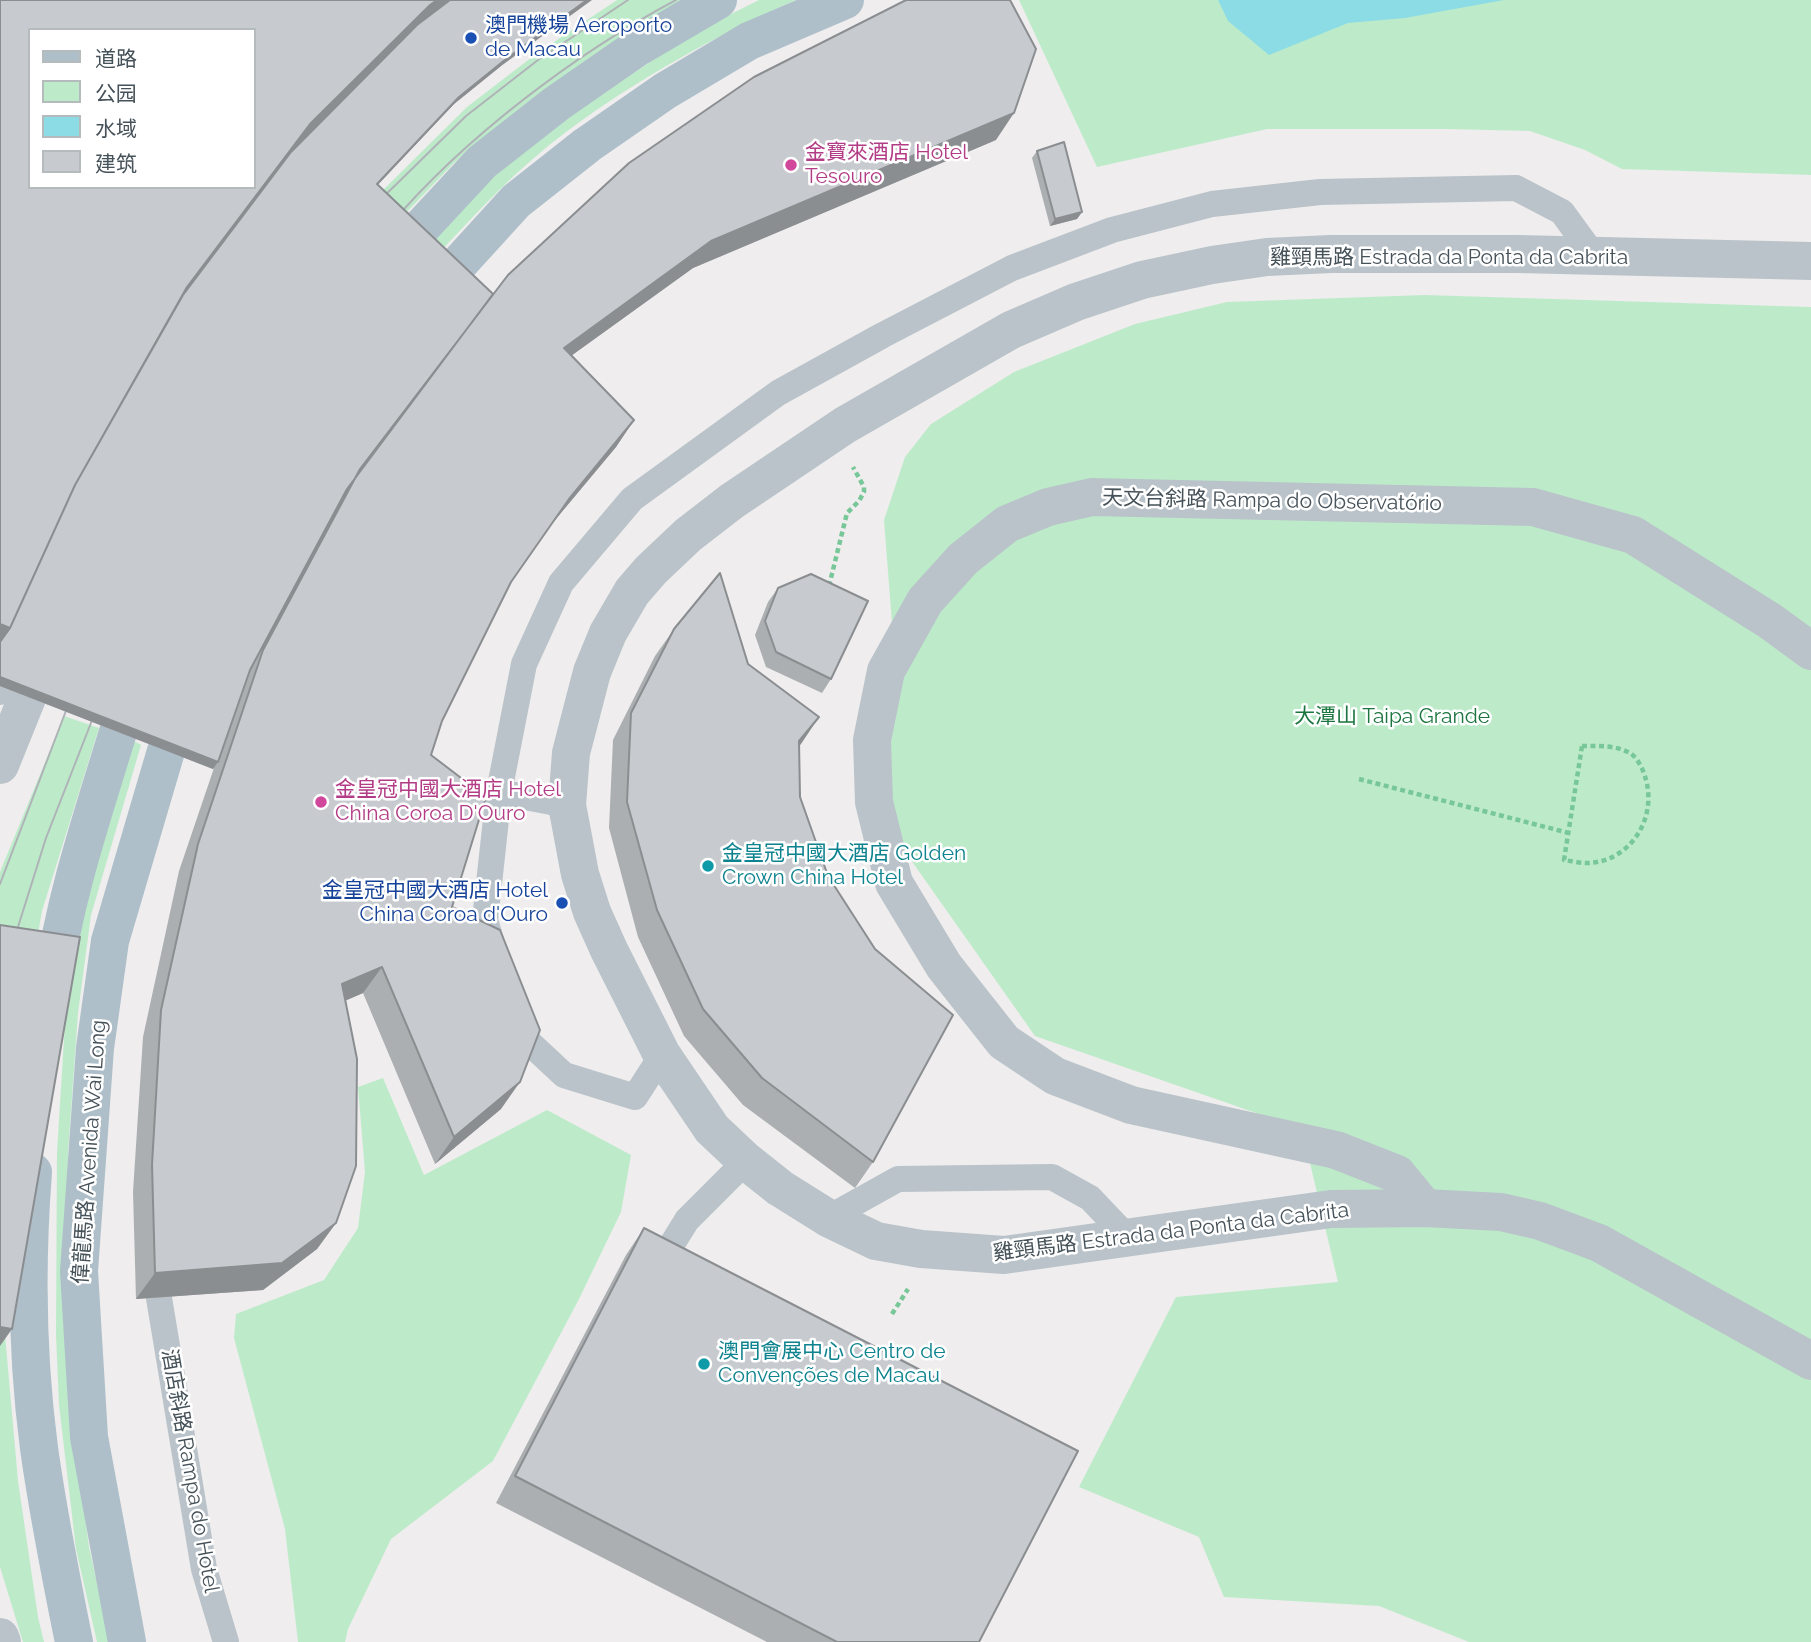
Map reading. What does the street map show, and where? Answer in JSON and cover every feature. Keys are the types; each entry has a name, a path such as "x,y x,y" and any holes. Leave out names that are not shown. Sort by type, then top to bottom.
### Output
{"main road":[{"path":"416,233 482,162 556,104 638,47 718,0"},
{"path":"454,269 516,201 587,145 665,91 749,41 845,0"},
{"path":"47,1020 59,934 118,732"},
{"name":"偉龍馬路 Avenida Wai Long","path":"127,1642 89,1437 79,1271 95,1048 110,941 166,751"},
{"path":"36,1138 28,1274 32,1367 39,1446 74,1642"},
{"path":"112,1570 112,1642"}],"street":[{"name":"雞頸馬路 Estrada da Ponta da Cabrita","path":"1811,261 1331,254 1267,257 1142,280 1076,302 1011,330 833,433 732,501 688,535 651,569 632,592 607,633 592,672 571,753 567,805 580,874 592,912 609,950 662,1055 712,1129 780,1188 828,1219 876,1241 966,1254 1004,1255 1331,1209 1425,1208 1501,1212 1540,1221 1599,1243 1811,1361"},
{"name":"天文台斜路 Rampa do Observatório","path":"1425,1208 1396,1174 1336,1150 1131,1105 1055,1076 1004,1042 944,966 894,883 874,802 872,740 886,671 925,601 963,559 1007,524 1048,507 1092,497 1533,507 1633,534 1770,621 1811,651"},
{"path":"0,692 41,642"},
{"path":"0,765 41,642"}],"lane":[{"path":"662,1055 635,1097 564,1075 521,1035 485,920 499,792 524,664 561,583 632,499 778,393 1012,268 1112,230 1212,204 1321,192 1516,188 1562,212 1594,256"},
{"path":"0,692 23,686 41,642"},
{"path":"499,792 567,805"},
{"path":"656,1270 687,1220 746,1161"},
{"path":"828,1219 898,1179 1052,1177 1090,1198 1129,1239"},
{"name":"酒店斜路 Rampa do Hotel","path":"159,1298 204,1569 226,1642"}],"path":[{"path":"829,589 845,518 864,492 864,487 833,433"},
{"path":"1582,746 1616,747 1633,754 1644,772 1650,793 1648,814 1640,834 1625,849 1606,860 1586,863 1564,860 1569,833 1582,746"},
{"path":"1359,779 1569,833"},
{"path":"892,1314 903,1296"}],"green space":[{"path":"617,0 684,0 523,106 454,163 401,218 378,195 467,107 536,54"},
{"path":"759,0 796,0 706,44 620,94 566,132 516,174 439,253 429,243 490,180 536,139 693,33"},
{"path":"1019,0 1811,0 1811,175 1622,169 1585,150 1530,131 1448,129 1267,129 1097,167"},
{"name":"大潭山 Taipa Grande","path":"1425,295 1811,307 1811,1642 1469,1642 1379,1606 1224,1597 1199,1537 1079,1487 1176,1297 1338,1282 1302,1129 1035,1036 882,819 895,662 884,520 905,457 931,424 1014,372 1135,324 1227,302"},
{"path":"64,716 99,728 42,911 19,1042 1,1290 18,1481 44,1642 23,1642 0,1567 0,872"},
{"path":"132,740 141,745 91,915 78,1013 68,1153 66,1332 70,1403 89,1547 110,1642 97,1642 76,1549 59,1405 56,1334 57,1152 67,991 80,911"},
{"path":"383,1078 424,1175 547,1110 631,1155 621,1212 578,1301 493,1461 391,1539 348,1629 345,1642 298,1642 285,1529 234,1338 236,1314 324,1280 358,1228 365,1172 358,1087"}],"water":[{"path":"1218,0 1504,0 1405,18 1348,23 1269,55 1228,21"}],"building":[{"path":"0,0 437,0 310,124 187,287 75,485 10,628 0,624"},
{"path":"450,0 587,0 459,97 377,184 493,294 347,489 250,670 218,762 0,677 0,642 10,628 75,485 183,295 291,152 417,25"},
{"name":"金皇冠中國大酒店 Hotel China Coroa D'Ouro","path":"906,0 1010,0 1036,49 1014,113 711,241 564,348 634,420 569,499 511,582 442,721 431,755 486,797 452,907 500,930 540,1030 520,1082 454,1137 382,967 342,984 357,1059 356,1166 336,1223 282,1263 155,1273 152,1165 161,1010 198,844 263,650 360,469 508,275 629,163 754,77"},
{"path":"1064,142 1082,212 1055,219 1037,151"},
{"name":"金皇冠中國大酒店 Golden Crown China Hotel","path":"720,573 748,664 819,717 799,741 800,797 828,876 875,949 953,1015 873,1162 762,1078 703,1009 657,910 627,802 631,713 674,629"},
{"path":"811,574 868,601 831,679 776,652 765,621 778,588"},
{"path":"0,925 80,937 12,1329 0,1327"},
{"name":"澳門會展中心 Centro de Convenções de Macau","path":"644,1228 1078,1451 979,1642 837,1642 515,1476"}],"tram line":[{"path":"373,207 466,116 538,60 628,0"},
{"path":"391,224 452,160 523,100 600,45 676,0"},
{"path":"0,884 72,695"},
{"path":"12,946 46,838 98,705"}],"place":[{"name":"澳門機場 Aeroporto de Macau","path":"471,38"},
{"name":"金寶來酒店 Hotel Tesouro","path":"791,165"},
{"name":"金皇冠中國大酒店 Hotel China Coroa D'Ouro","path":"321,802"},
{"name":"金皇冠中國大酒店 Golden Crown China Hotel","path":"708,866"},
{"name":"金皇冠中國大酒店 Hotel China Coroa d'Ouro","path":"562,903"},
{"name":"澳門會展中心 Centro de Convenções de Macau","path":"704,1364"}]}
